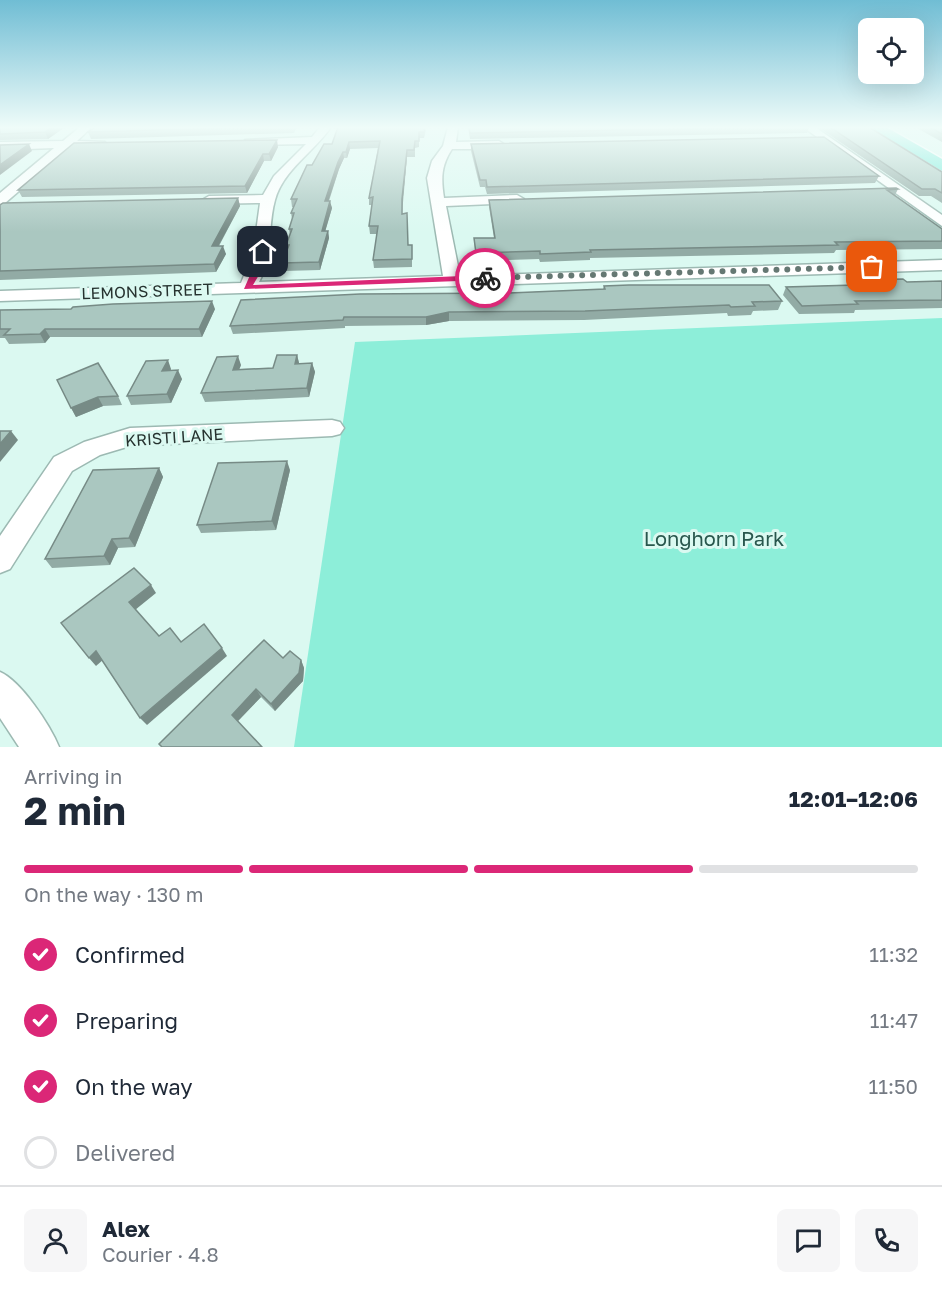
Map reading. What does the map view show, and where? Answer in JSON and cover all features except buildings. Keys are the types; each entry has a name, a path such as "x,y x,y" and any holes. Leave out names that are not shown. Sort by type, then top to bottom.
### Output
{"street":[{"path":"0,202 45,162"},
{"path":"247,288 255,275 263,252 268,199 296,162"},
{"path":"438,162 434,178 452,279"},
{"path":"857,162 942,222"},
{"path":"872,190 895,189"},
{"path":"199,200 268,199"},
{"path":"438,201 532,199"},
{"path":"0,202 24,204"},
{"name":"LEMONS STREET","path":"0,296 452,279 942,265"},
{"name":"KRISTI LANE","path":"0,560 63,464 92,448 130,437 332,428"},
{"path":"0,688 41,747"}],"green space":[{"name":"Longhorn Park","path":"942,318 942,747 294,747 355,342"}],"way so far":[{"path":"485,278 872,267"}],"route":[{"path":"263,252 255,275 247,288 485,278"}]}
